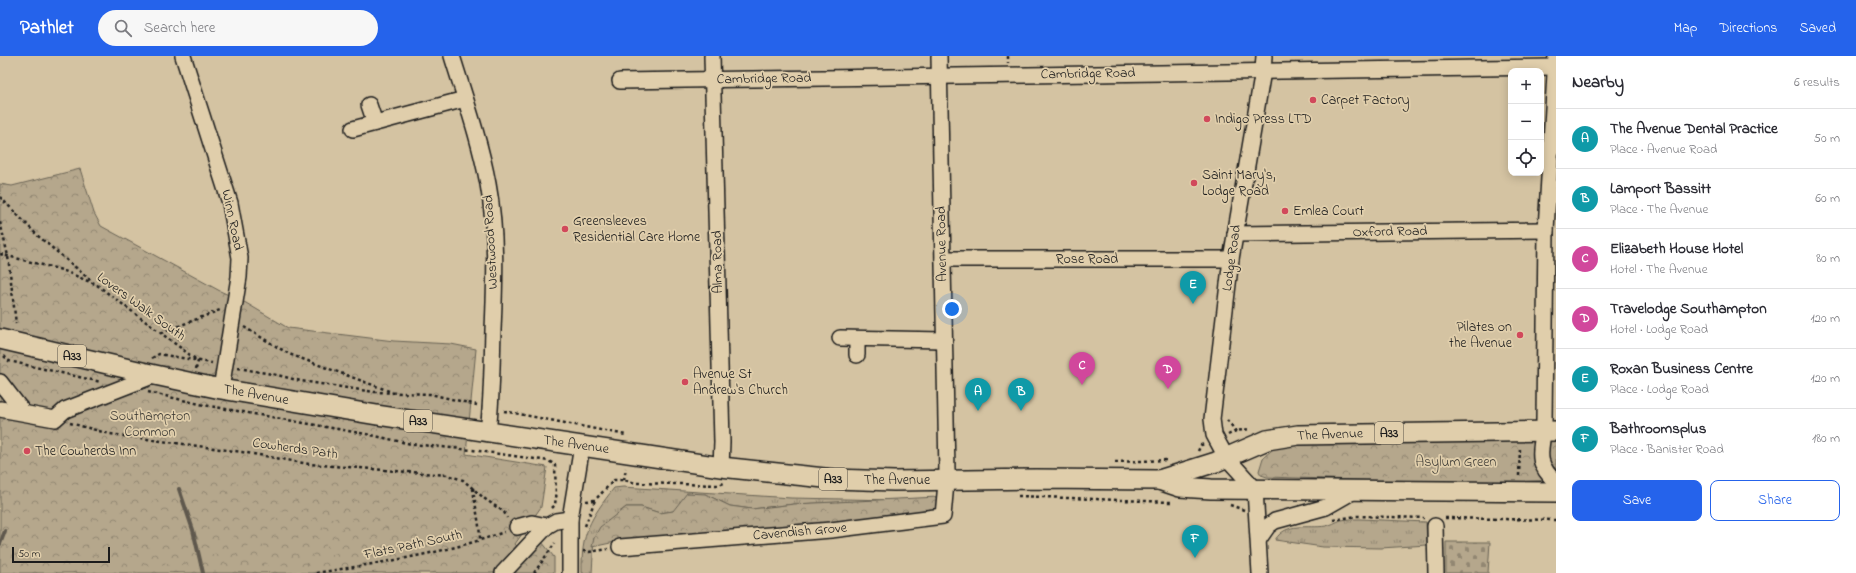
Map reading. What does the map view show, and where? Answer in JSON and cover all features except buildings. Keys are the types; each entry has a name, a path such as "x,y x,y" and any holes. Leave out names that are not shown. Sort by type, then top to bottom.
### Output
{"main road":[{"name":"The Avenue","path":"0,339 155,376 221,389 582,446 720,476 834,479 1159,480 1226,458 1267,440 1298,435 1550,431"},
{"name":"The Avenue","path":"1159,480 1180,487 1211,489 1556,492"}],"street":[{"name":"Winn Road","path":"183,56 230,203 240,258 240,277 221,389"},
{"name":"Westwood Road","path":"452,56 481,151 488,185 494,242 491,408 488,432"},
{"name":"Alma Road","path":"712,56 722,426 720,476"},
{"name":"Avenue Road","path":"939,56 946,480"},
{"name":"Lodge Road","path":"1255,489 1226,458 1214,435 1212,419 1231,259 1263,71 1264,56"},
{"path":"1556,56 1546,230 1550,431 1540,450 1540,459 1543,467 1556,482"},
{"name":"Cambridge Road","path":"620,81 1263,71 1428,62 1556,67"},
{"path":"353,129 465,99"},
{"path":"370,105 375,123"},
{"name":"Oxford Road","path":"1235,234 1546,230"},
{"name":"Rose Road","path":"943,259 1231,259"},
{"path":"840,338 944,340"},
{"path":"857,338 857,355"},
{"path":"0,409 55,419 65,410 155,376"},
{"path":"0,382 23,412"},
{"path":"570,573 570,519 582,446"},
{"name":"Cavendish Grove","path":"620,548 831,530 944,516 946,480"},
{"path":"1255,489 1260,573"},
{"path":"1259,539 1268,526 1275,521 1326,506 1354,491"},
{"path":"503,573 547,526 556,521 570,519"},
{"path":"511,527 532,524 547,526"},
{"path":"1436,573 1439,533"}],"path":[{"path":"0,197 38,236 97,285"},
{"path":"0,222 8,256 16,324"},
{"name":"Lovers Walk South","path":"0,254 62,270 97,285 198,361"},
{"path":"161,333 221,310"},
{"path":"244,327 289,354 394,393"},
{"path":"159,354 212,363"},
{"path":"10,361 107,383"},
{"path":"197,368 198,361"},
{"path":"237,368 301,381 394,393 408,392 430,394 476,404"},
{"path":"143,391 204,405 371,435 411,444 472,450 549,461 556,465 556,496 561,497"},
{"path":"504,411 632,436"},
{"path":"1225,416 1236,431"},
{"name":"Cowherds Path","path":"55,419 110,434 242,452 308,464 447,475 463,480 504,512 511,527"},
{"path":"1232,433 1256,428"},
{"path":"1519,480 1520,443"},
{"path":"624,480 627,466"},
{"path":"584,528 595,500 614,480 624,480 636,483 720,476"},
{"path":"473,488 475,507 480,528 480,541"},
{"path":"1013,496 1172,502"},
{"path":"586,501 595,500"},
{"path":"1224,503 1240,510"},
{"name":"Flats Path South","path":"316,573 402,558 480,541 511,527"},
{"path":"534,573 555,545"},
{"path":"578,550 595,551"}],"green space":[{"name":"Southampton Common","path":"80,169 94,213 101,226 220,291 246,303 288,328 394,341 451,344 476,349 466,454 547,467 541,507 515,544 528,559 542,542 554,557 554,573 0,573 0,184 12,186"},
{"name":"Asylum Green","path":"1556,441 1556,480 1478,484 1267,477 1261,475 1259,471 1263,458 1273,449 1305,442"},
{"path":"623,487 791,498 896,500 794,504 752,509 730,506 705,494 674,511 660,513 641,507 626,507 594,538 592,573 582,573 585,537 593,518 614,488"},
{"path":"687,493 705,494 730,506 752,509 794,504 938,497 938,504 933,513 772,529 629,539 592,547 594,538 600,527 626,507 641,507 660,513 673,511"},
{"path":"1360,519 1426,522 1427,545 1381,548 1323,547 1275,540 1285,530 1291,528 1319,527 1341,520"},
{"path":"1446,542 1490,542 1488,573 1446,573"}],"waterway":[{"path":"179,489 193,530 203,573"},
{"path":"0,544 5,531"}],"place":[{"name":"Carpet Factory","path":"1313,100"},
{"name":"Indigo Press LTD","path":"1207,119"},
{"name":"Saint Mary's, Lodge Road","path":"1194,183"},
{"name":"Emlea Court","path":"1285,211"},
{"name":"Greensleeves Residential Care Home","path":"565,229"},
{"name":"Roxan Business Centre","path":"1193,304"},
{"name":"Pilates on the Avenue","path":"1520,335"},
{"name":"Avenue St Andrew's Church","path":"685,382"},
{"name":"Elizabeth House Hotel","path":"1082,385"},
{"name":"Travelodge Southampton","path":"1168,389"},
{"name":"The Avenue Dental Practice","path":"978,411"},
{"name":"Lamport Bassitt","path":"1021,411"},
{"name":"The Cowherds Inn","path":"27,451"},
{"name":"Bathroomsplus","path":"1195,558"}]}
